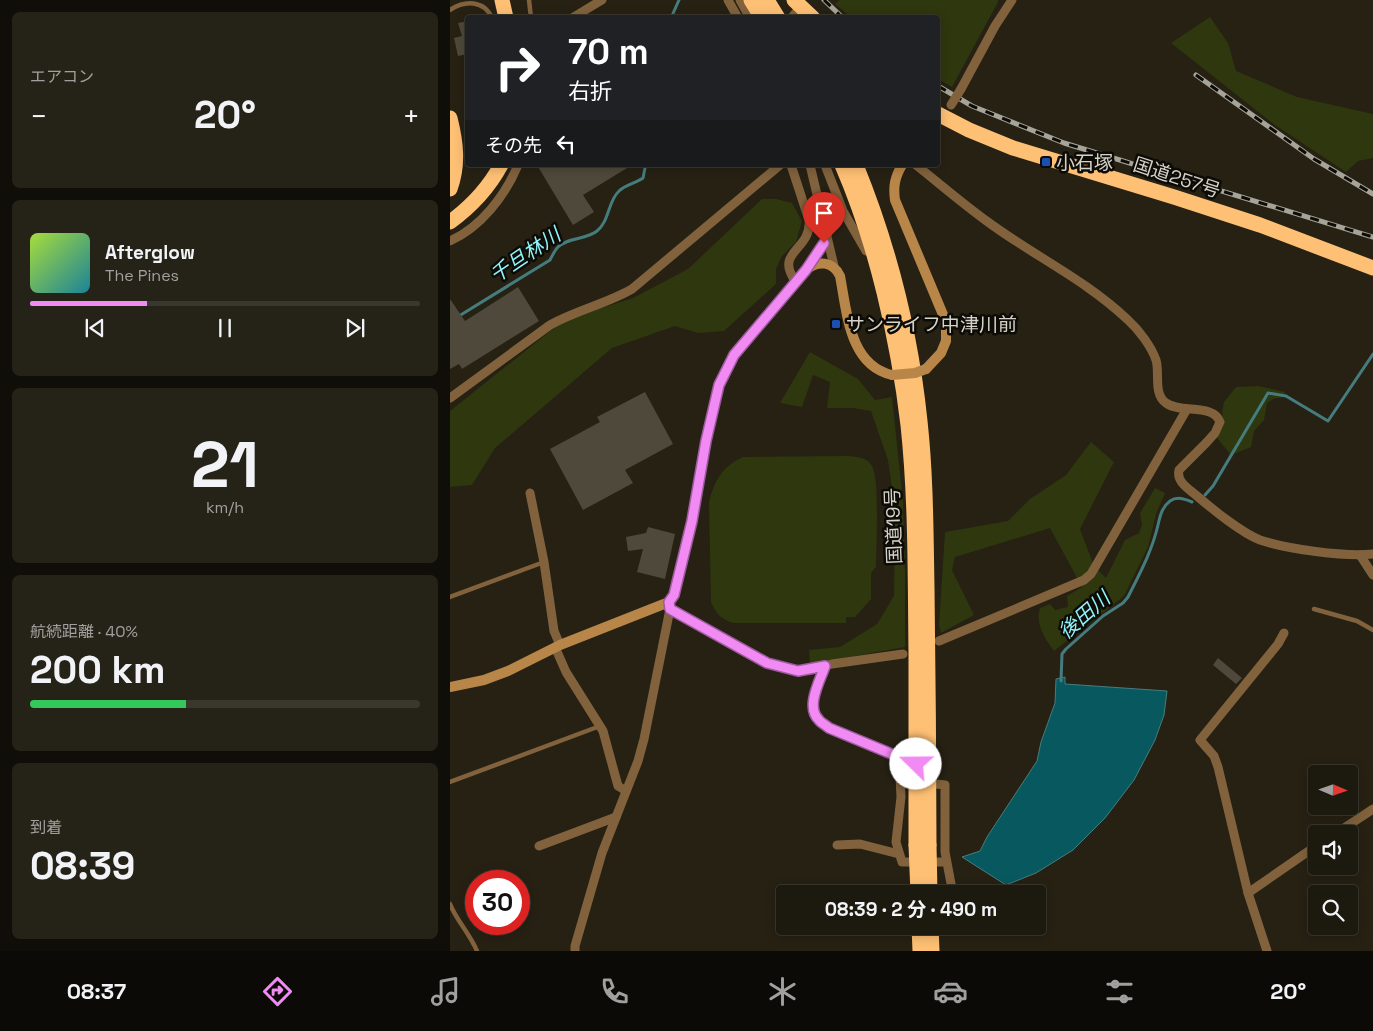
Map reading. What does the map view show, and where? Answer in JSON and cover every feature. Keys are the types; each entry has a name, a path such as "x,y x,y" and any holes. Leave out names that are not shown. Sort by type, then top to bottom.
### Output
{"highway":[{"path":"502,0 505,15"},
{"path":"751,0 760,15"},
{"path":"767,0 792,12"},
{"name":"国道257号","path":"940,117 1013,148 1260,225 1373,268"},
{"path":"450,159 451,123"},
{"path":"450,188 455,176 457,162 451,123"},
{"path":"450,222 470,207 488,187 500,167"},
{"name":"国道19号","path":"843,167 865,225 879,276 896,346 908,425 914,520 916,764 923,845 929,885"},
{"name":"国道19号","path":"857,167 876,218 892,270 908,342 920,421 926,516 929,783 919,885"},
{"path":"919,935 920,951"},
{"path":"931,935 932,951"}],"street":[{"path":"577,15 602,0"},
{"path":"728,0 736,15"},
{"path":"740,0 748,15"},
{"path":"940,116 951,105 961,89 995,26 1012,0"},
{"path":"450,241 462,235 484,217 495,204 517,167"},
{"path":"450,398 550,324 565,316 616,299 632,289 778,167"},
{"path":"792,167 810,226 807,238 791,256 789,261 789,271 796,282"},
{"path":"810,167 834,266 840,276 850,327 860,352 869,363 877,369 892,375 915,373 926,369 941,353 946,340 946,328 940,305 895,200 894,187 897,173 901,167"},
{"path":"826,167 843,211 862,242 879,276"},
{"path":"918,167 987,222 1100,295 1130,321 1156,359 1158,389 1160,398 1165,403 1216,414 1220,422 1215,433 1182,466 1178,475 1179,480 1207,505 1259,539 1322,552 1369,553 1373,575"},
{"path":"575,951 574,946 602,853 638,761 644,739 669,606 674,595 692,521 706,441 719,385 734,355 806,270 820,250 827,235"},
{"path":"806,270 816,263 834,266"},
{"path":"939,641 1084,580 1091,574 1187,409"},
{"path":"530,493 544,562 557,646 566,672 603,731 618,786 626,791"},
{"path":"450,688 492,677 557,646 669,606 767,663 798,671 903,654"},
{"path":"1266,951 1248,893 1218,767 1214,756 1200,740 1278,644 1284,633"},
{"path":"825,666 813,705 814,713 818,720 829,728 916,764"},
{"path":"899,756 901,796 896,842 902,862 946,862"},
{"path":"929,783 945,785 946,862 950,885"},
{"path":"1349,825 1373,809"},
{"path":"539,846 616,817"},
{"path":"837,845 860,844 899,854"},
{"path":"1248,893 1308,852"}],"lane":[{"path":"450,10 465,1 478,0 488,8 491,15"},
{"path":"529,0 531,15"},
{"path":"450,597 544,562"},
{"path":"1314,609 1357,621 1373,630"},
{"path":"450,782 600,726"},
{"path":"450,904 455,916 474,942 477,951"}],"green space":[{"path":"840,0 998,0 952,87 940,80 940,15 849,15 835,4"},
{"path":"1210,17 1228,43 1236,71 1297,97 1373,114 1373,158 1358,161 1346,172 1275,125 1171,43"},
{"path":"762,199 776,199 792,203 802,221 796,242 782,256 776,269 776,284 724,331 698,333 675,326 612,348 495,448 472,485 450,487 450,411 564,320 633,298 688,269"},
{"path":"810,352 858,379 875,400 892,397 903,503 905,647 810,664 809,650 840,647 877,624 894,596 895,509 888,460 871,411 853,408 827,408 830,382 813,375 802,407 780,403"},
{"path":"1258,386 1285,392 1283,397 1273,399 1267,403 1264,420 1254,431 1251,447 1231,455 1217,438 1224,424 1222,412 1224,402 1236,387"},
{"path":"1091,442 1114,462 1080,529 1094,566 1106,578 1125,540 1139,533 1142,525 1140,513 1155,488 1165,493 1156,514 1148,547 1124,596 1054,651 1041,630 1040,608 1050,604 1055,610 1068,607 1067,596 1082,587 1050,528 955,557 952,570 974,615 941,633 939,625 945,532 1008,521 1030,499 1066,475"},
{"path":"848,456 862,458 870,463 876,485 876,567 871,573 871,599 855,617 846,617 846,623 733,623 722,618 711,602 709,502 720,475 730,465 743,457"}],"water":[{"path":"1065,677 1065,684 1167,691 1164,715 1155,740 1134,780 1105,818 1073,850 1036,873 1006,885 962,857 980,851 987,837 1037,761 1041,742 1055,703 1056,679"}],"building":[{"path":"465,22 465,55 458,56 454,38 462,36 458,23"},
{"path":"538,167 629,167 583,195 594,212 573,225"},
{"path":"518,287 539,321 462,369 459,364 450,369 450,299 465,321"},
{"path":"645,392 673,444 625,470 633,483 583,510 550,449 600,422 597,417"},
{"path":"648,527 675,534 665,579 637,572 643,549 628,551 626,537 646,533"},
{"path":"1218,658 1242,678 1236,684 1213,665"}],"waterway":[{"name":"千旦林川","path":"672,15 679,0"},
{"name":"千旦林川","path":"459,316 550,260 562,244 588,236 597,231 604,222 615,195 624,187 643,178 644,167"},
{"name":"後田川","path":"1205,495 1213,486 1268,393 1286,396 1328,421 1373,354"},
{"name":"後田川","path":"1061,681 1062,654 1103,616 1123,603 1128,597 1149,553 1165,506 1170,501 1178,498 1192,502"}],"railway":[{"path":"824,0 840,15"},
{"path":"1196,75 1314,159 1373,194"},
{"path":"940,87 972,106 1064,143 1373,237"}],"place":[{"name":"小石塚","path":"1046,162"},
{"name":"サンライフ中津川前","path":"836,324"}],"route":[{"path":"824,243 806,270 734,355 719,385 706,441 692,521 674,595 669,602 670,609 767,663 798,671 825,666 813,705 814,713 818,720 829,728 916,764"}]}
